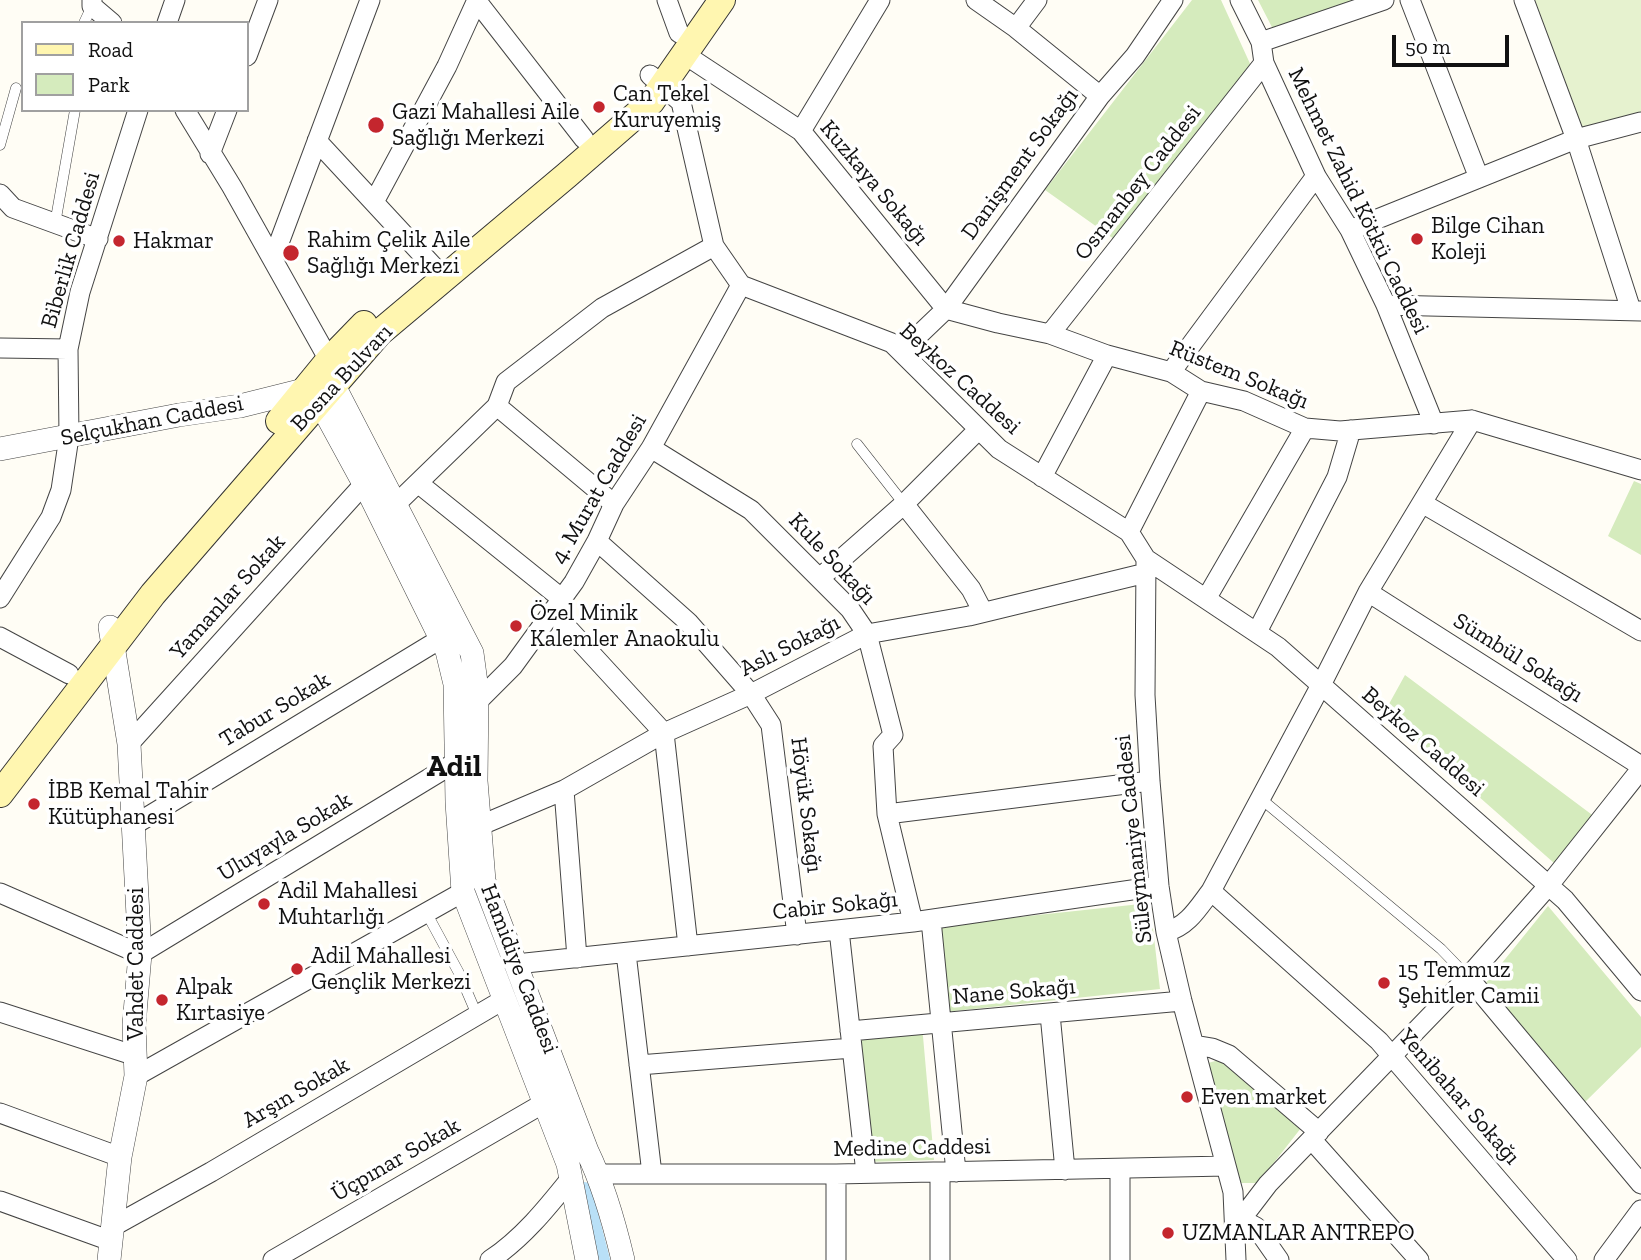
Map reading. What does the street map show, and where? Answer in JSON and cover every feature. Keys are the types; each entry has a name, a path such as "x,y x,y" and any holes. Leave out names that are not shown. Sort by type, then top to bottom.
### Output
{"main road":[{"name":"Bosna Bulvarı","path":"682,43 702,0"},
{"name":"Bosna Bulvarı","path":"438,272 583,139 639,91 656,80 682,43 722,0"},
{"name":"Bosna Bulvarı","path":"0,771 69,674 111,637 170,573 367,321 438,272 651,102 656,80"},
{"name":"Bosna Bulvarı","path":"0,794 111,637"}],"street":[{"path":"168,21 175,0"},
{"path":"248,53 268,0"},
{"path":"272,259 370,0"},
{"path":"374,202 447,66 477,0 583,139"},
{"path":"667,0 682,43"},
{"path":"801,131 880,0"},
{"path":"976,0 1016,28 1100,96"},
{"path":"1016,28 1037,0"},
{"name":"Danişment Sokağı","path":"901,352 946,309 1100,96 1135,56 1173,0"},
{"name":"Mehmet Zahid Kötkü Caddesi","path":"1240,0 1261,42 1264,63 1316,176 1350,230 1386,305 1434,424"},
{"path":"1261,42 1384,0"},
{"path":"1410,0 1479,178"},
{"path":"1386,305 1636,311 1524,0"},
{"path":"89,10 109,21"},
{"name":"Kuzkaya Sokağı","path":"682,43 801,131 946,309"},
{"name":"Osmanbey Caddesi","path":"1050,334 1264,63"},
{"path":"656,80 681,102 714,246 741,285"},
{"name":"Biberlik Caddesi","path":"0,598 51,517 61,490 69,437 68,349 80,292 137,112"},
{"path":"186,112 272,259 321,381"},
{"path":"210,154 225,112"},
{"path":"1350,230 1576,139 1641,122"},
{"path":"317,141 438,272"},
{"path":"1171,372 1316,176"},
{"path":"4,204 98,239"},
{"path":"396,504 498,406 506,382 602,308 714,246"},
{"name":"Beykoz Caddesi","path":"741,285 892,343 999,449 1129,532 1146,566 1206,598 1279,647 1565,900 1641,991"},
{"name":"4. Murat Caddesi","path":"477,702 513,666 573,582 597,541 614,504 651,448 703,358 741,285"},
{"name":"Rüstem Sokağı","path":"946,309 1050,334 1107,355 1171,372 1201,391 1244,401 1305,428 1351,430 1472,420 1641,470"},
{"path":"0,348 68,349"},
{"path":"1042,477 1107,355"},
{"name":"Selçukhan Caddesi","path":"0,449 240,406 321,381"},
{"name":"Hamidiye Caddesi","path":"321,381 364,484 442,638 452,667 455,684 463,892 568,1164 587,1260"},
{"name":"Hamidiye Caddesi","path":"321,381 396,504 472,653 477,702 475,781 484,881 587,1151 599,1174 613,1216 623,1260"},
{"path":"1129,532 1201,391"},
{"path":"498,406 614,504"},
{"path":"1166,932 1175,930 1189,920 1210,891 1368,592 1472,420"},
{"path":"1206,598 1305,428"},
{"path":"821,577 904,504 978,430"},
{"path":"1257,632 1337,477 1351,430"},
{"name":"Kule Sokağı","path":"651,448 751,510 821,577 850,609 867,634 893,736 883,746 887,814 922,921 941,1023 948,1172 940,1260"},
{"path":"418,483 557,604 664,733 688,946"},
{"name":"Yamanlar Sokak","path":"130,744 364,484"},
{"path":"1422,503 1641,631"},
{"path":"904,504 971,589 983,612"},
{"name":"Höyük Sokağı","path":"597,541 688,622 751,694 771,725 797,935"},
{"name":"Aslı Sokağı","path":"479,826 564,790 664,733 751,694 867,634 983,612 1146,566"},
{"name":"Süleymaniye Caddesi","path":"1146,566 1146,695 1159,886 1166,932 1182,1001 1233,1192 1238,1217 1236,1260"},
{"name":"Sümbül Sokağı","path":"1368,592 1641,767"},
{"path":"0,637 69,674"},
{"name":"Vahdet Caddesi","path":"111,637 130,744 140,954 134,1025 136,1066 120,1157 111,1243"},
{"name":"Tabur Sokak","path":"134,825 442,638"},
{"path":"456,762 476,741"},
{"name":"Uluyayla Sokak","path":"140,954 456,762"},
{"path":"1279,1260 1256,1227 1238,1217 1468,977 1549,886 1641,767"},
{"path":"887,814 1150,781"},
{"path":"564,790 577,958"},
{"name":"Cabir Sokağı","path":"516,964 922,921 1159,886"},
{"name":"Yenibahar Sokağı","path":"1210,891 1393,1055 1567,1260"},
{"path":"0,1012 136,1066 463,892"},
{"path":"0,893 140,954"},
{"path":"839,930 866,1173"},
{"path":"626,953 653,1174"},
{"path":"1468,977 1641,1184"},
{"name":"Arşın Sokak","path":"111,1243 234,1158 503,1000"},
{"name":"Nane Sokağı","path":"639,1065 851,1040 941,1023 1182,1001"},
{"path":"1050,1014 1065,1170"},
{"path":"1194,1045 1229,1055 1316,1136 1419,1260"},
{"name":"Üçpınar Sokak","path":"273,1260 544,1103"},
{"path":"0,1113 120,1157"},
{"name":"Medine Caddesi","path":"599,1174 836,1174 1226,1166"},
{"path":"1120,1169 1120,1260"},
{"path":"490,1260 526,1230 571,1178 599,1174"},
{"path":"836,1174 836,1260"},
{"path":"0,1201 111,1243"},
{"path":"1604,1260 1641,1210"}],"lane":[{"path":"0,145 16,88"},
{"path":"55,223 75,112"},
{"path":"857,444 904,504"},
{"path":"1260,798 1441,949 1468,977"},
{"path":"426,912 459,973 477,1015"}],"green space":[{"path":"1192,0 1221,0 1252,68 1121,244 1045,190"},
{"path":"1258,0 1359,0 1276,35"},
{"path":"1535,0 1641,0 1641,116 1582,136"},
{"path":"1634,481 1641,484 1641,555 1608,536"},
{"path":"1405,675 1595,817 1554,863 1384,713"},
{"path":"1150,903 1160,989 945,1012 935,926"},
{"path":"1548,906 1641,1017 1641,1047 1584,1103 1485,984"},
{"path":"922,1025 934,1160 864,1162 850,1040"},
{"path":"1219,1060 1301,1128 1258,1183 1240,1183 1208,1063"}],"waterway":[{"path":"584,1190 602,1260"}],"place":[{"name":"Can Tekel Kuruyemiş","path":"599,107"},
{"name":"Gazi Mahallesi Aile Sağlığı Merkezi","path":"376,125"},
{"name":"Bilge Cihan Koleji","path":"1417,239"},
{"name":"Hakmar","path":"119,241"},
{"name":"Rahim Çelik Aile Sağlığı Merkezi","path":"291,253"},
{"name":"Özel Minik Kalemler Anaokulu","path":"516,626"},
{"name":"İBB Kemal Tahir Kütüphanesi","path":"34,804"},
{"name":"Adil Mahallesi Muhtarlığı","path":"264,904"},
{"name":"Adil Mahallesi Gençlik Merkezi","path":"297,969"},
{"name":"15 Temmuz Şehitler Camii","path":"1384,983"},
{"name":"Alpak Kırtasiye","path":"162,1000"},
{"name":"Even market","path":"1187,1097"},
{"name":"UZMANLAR ANTREPO","path":"1168,1233"}],"district":[{"name":"Adil","path":"454,767"}]}
